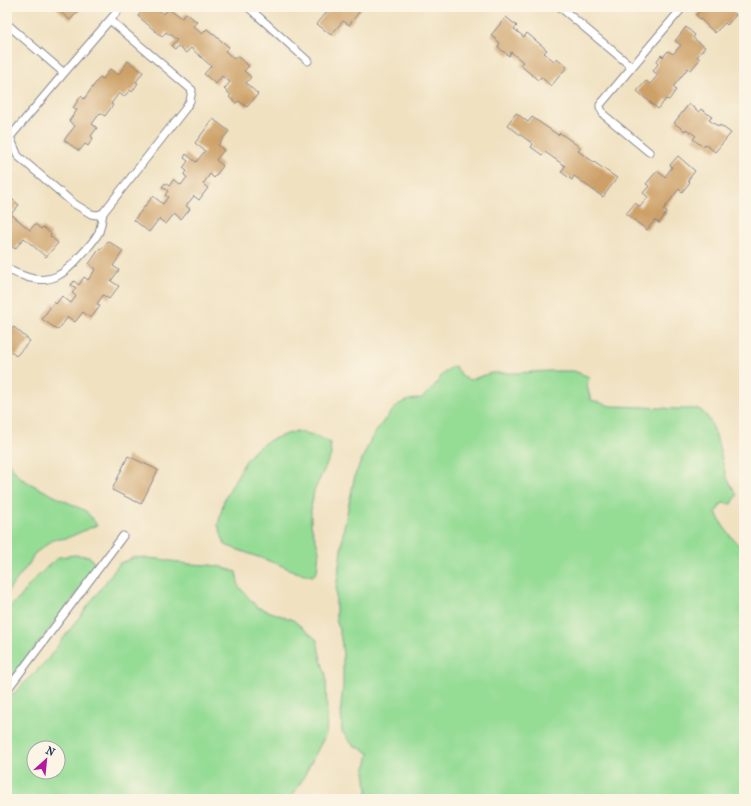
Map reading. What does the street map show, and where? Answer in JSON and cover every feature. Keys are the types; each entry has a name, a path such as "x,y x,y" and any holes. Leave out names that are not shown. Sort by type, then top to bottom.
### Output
{"lane":[{"path":"103,213 96,215 91,214 73,202 18,156 8,138 121,7"},
{"path":"248,7 308,60"},
{"path":"560,7 632,67"},
{"path":"649,152 604,115 600,105 683,7"},
{"path":"7,268 12,272 32,279 49,280 64,272 74,264 99,232 103,213 190,101 192,90 110,20"},
{"path":"7,24 64,73"},
{"path":"7,690 123,536"}],"green space":[{"path":"455,366 463,377 470,380 491,373 574,371 589,377 587,386 591,400 611,406 699,409 710,422 718,441 727,478 737,495 732,504 722,503 716,512 721,523 735,542 744,550 744,799 373,799 367,795 365,772 369,753 352,744 342,732 341,706 343,655 336,618 336,590 344,527 355,475 371,439 385,419 399,404 409,400 422,398 435,385 443,374"},
{"path":"297,431 310,434 330,443 331,455 314,491 311,508 311,525 319,550 317,572 313,576 296,572 225,545 218,525 224,500 245,462 254,451 266,442"},
{"path":"7,461 20,478 86,511 97,525 67,538 53,540 34,554 29,564 7,592"},
{"path":"75,555 89,556 97,567 7,684 7,609 20,598 30,584 48,566 59,557"},
{"path":"134,557 160,559 188,564 222,567 236,572 239,587 257,607 293,620 317,640 326,675 326,734 291,799 7,799 7,700 47,660 120,563"}],"building":[{"path":"55,7 82,7 70,20"},
{"path":"145,7 155,7 164,14 169,8 182,18 186,13 197,22 193,26 202,34 207,29 229,47 225,51 234,59 237,56 249,66 244,71 251,77 246,83 258,94 247,107 239,101 236,103 229,97 231,95 224,89 230,82 222,76 216,84 204,74 211,66 191,48 186,53 178,46 175,50 171,47 177,40 166,32 162,37 138,16"},
{"path":"331,7 363,7 349,25 343,21 331,35 317,24"},
{"path":"703,7 706,7 709,10 712,7 739,7 733,13 736,15 727,25 725,23 715,33 696,15"},
{"path":"506,17 517,26 514,29 524,37 527,33 547,50 544,53 554,61 557,58 567,67 551,86 541,77 538,80 520,65 523,62 511,52 509,56 498,47 500,43 491,35"},
{"path":"686,27 695,35 693,38 705,47 697,57 700,59 691,70 688,68 673,87 676,90 669,100 666,99 658,109 637,91 646,81 650,84 658,75 653,71 658,64 656,62 661,55 663,57 668,51 673,54 681,45 675,41"},
{"path":"128,61 143,72 136,82 138,83 132,92 130,90 124,97 119,93 105,116 100,113 92,124 97,128 91,136 93,138 88,146 85,144 79,151 64,140 75,126 69,121 77,110 73,108 81,96 84,99 100,77 103,79 110,69 118,75"},
{"path":"689,104 699,112 701,109 712,117 709,120 719,127 720,125 731,133 715,152 705,144 703,147 693,139 696,136 686,129 685,131 674,123"},
{"path":"516,113 528,122 532,117 558,135 560,133 581,148 578,151 617,178 603,197 574,176 572,180 561,172 565,166 545,152 542,155 531,147 533,144 507,125"},
{"path":"213,119 229,131 218,145 224,150 216,160 223,166 214,178 210,174 203,184 208,188 199,200 194,196 186,206 190,209 181,220 174,214 166,224 159,219 149,232 134,220 153,196 163,204 168,197 165,195 168,191 162,187 165,183 169,186 174,179 181,185 187,177 184,175 187,171 183,168 188,161 184,158 186,154 196,162 205,151 195,143"},
{"path":"678,156 695,171 688,180 690,182 682,192 679,189 663,210 667,212 659,223 655,220 647,230 626,214 635,203 640,207 648,197 643,193 649,186 646,184 657,171 665,177 672,167 670,165"},
{"path":"7,195 19,205 11,214 30,230 35,224 41,229 43,227 58,243 46,257 24,238 15,249 7,242"},
{"path":"108,241 123,251 113,266 119,270 111,281 119,286 109,299 103,295 97,304 100,306 91,318 83,312 75,322 68,317 58,330 42,319 54,302 56,304 62,296 71,303 76,296 72,293 76,288 71,285 74,281 79,285 84,277 88,280 96,269 89,264 100,248 102,249"},
{"path":"7,324 12,329 14,327 30,341 16,356 7,348"},
{"path":"128,456 158,470 141,504 112,490"}]}
